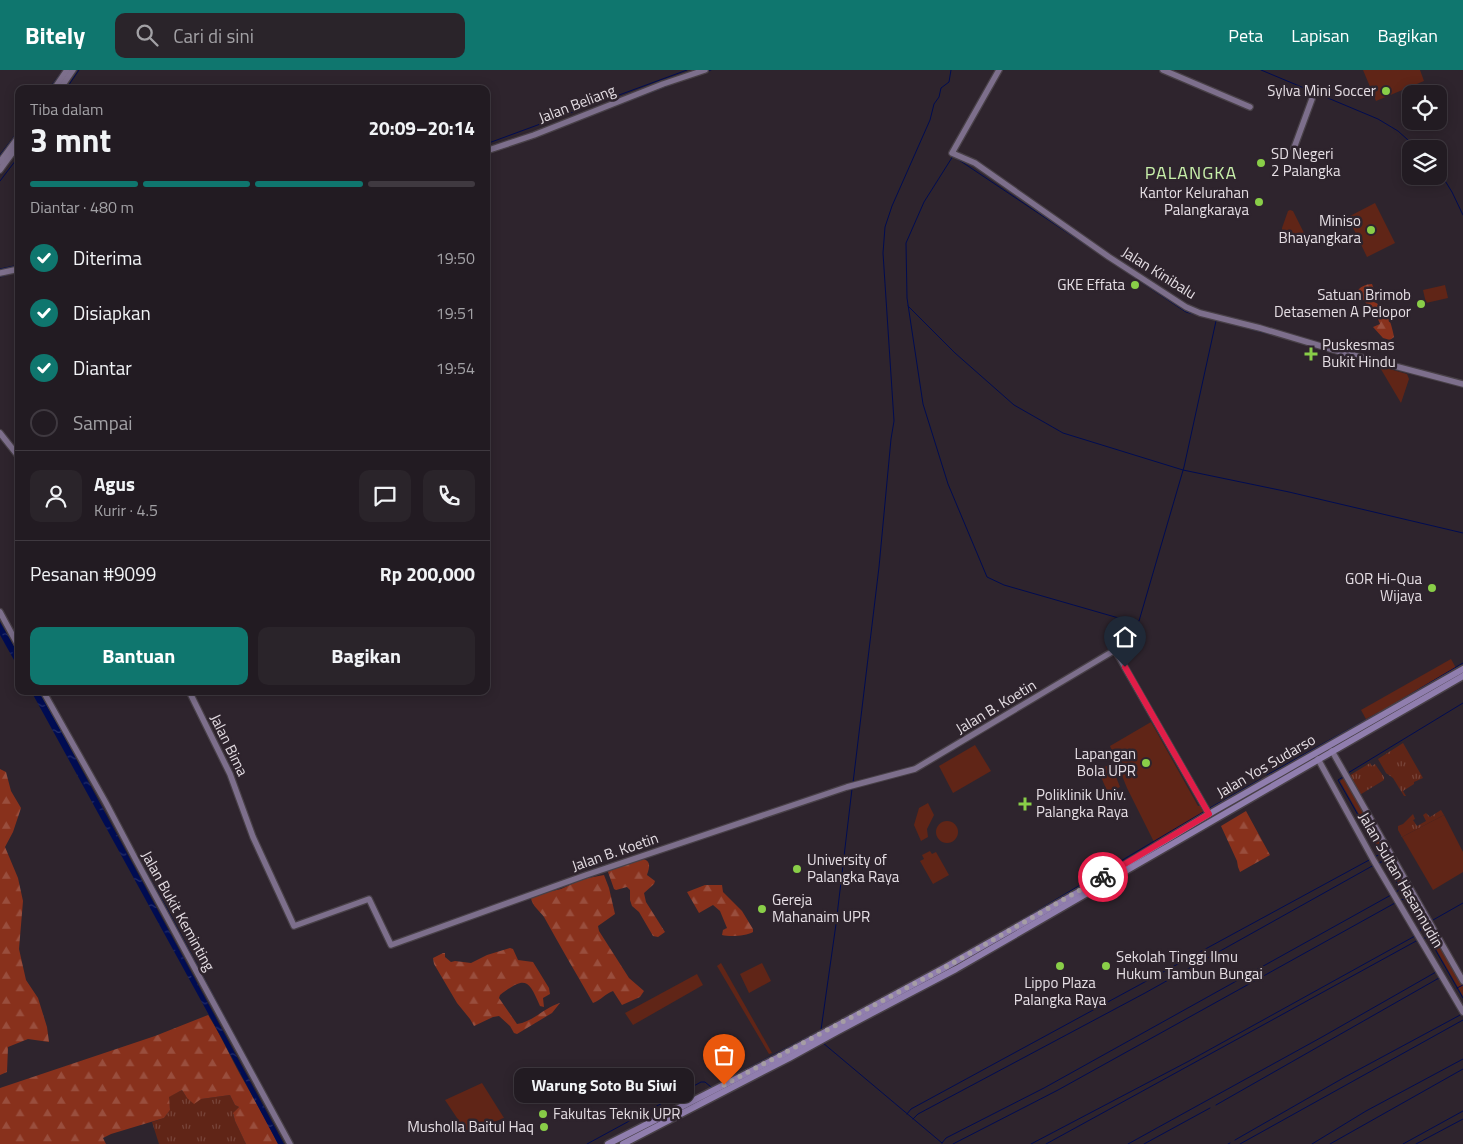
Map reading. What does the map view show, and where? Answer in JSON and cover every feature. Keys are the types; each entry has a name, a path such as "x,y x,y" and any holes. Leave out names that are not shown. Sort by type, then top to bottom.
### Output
{"main road":[{"name":"Jalan Yos Sudarso","path":"962,962 1209,814 1332,752 1463,668"},
{"name":"Jalan Yos Sudarso","path":"608,1144 656,1123 838,1030 962,962 1426,693 1463,676"},
{"name":"Jalan Yos Sudarso","path":"624,1144 656,1123"}],"street":[{"path":"57,85 67,70"},
{"path":"63,85 73,70"},
{"name":"Jalan Beliang","path":"490,149 534,135 663,84 705,70"},
{"name":"Jalan Kinibalu","path":"999,70 952,153 975,163 1110,257 1186,307 1200,313 1463,384"},
{"path":"1163,70 1250,107"},
{"path":"1294,148 1312,99"},
{"path":"0,162 15,141"},
{"path":"0,170 15,149"},
{"path":"1,273 15,270"},
{"path":"0,433 15,452"},
{"path":"0,612 15,640"},
{"name":"Jalan B. Koetin","path":"370,899 391,945 586,875 847,787 915,769 1115,650 1209,814"},
{"name":"Jalan Bukit Keminting","path":"45,695 117,822 290,1144"},
{"name":"Jalan Bima","path":"191,695 230,774 239,795 245,818 294,926 370,899"},
{"path":"1332,752 1463,982"},
{"name":"Jalan Sultan Hasannudin","path":"1318,759 1374,861 1463,1012"}],"green space":[{"name":"Sylva Mini Soccer","path":"1363,70 1420,70 1424,81 1414,85 1402,85 1402,90 1376,101"},
{"name":"Miniso Bhayangkara","path":"1375,203 1395,243 1367,257 1348,217"},
{"path":"1288,211 1293,211 1307,239 1282,232"},
{"path":"1372,284 1375,292 1373,300 1384,308 1390,322 1394,337 1390,340 1383,338 1373,327 1380,324 1378,319 1371,315 1366,303 1357,292 1363,286"},
{"path":"1445,285 1448,298 1426,303 1423,290"},
{"path":"1379,366 1407,374 1409,379 1401,403"},
{"path":"1451,659 1456,668 1367,721 1361,710"},
{"name":"Lapangan Bola UPR","path":"1151,722 1198,806 1200,806 1205,815 1155,844 1127,788 1110,746"},
{"path":"1403,743 1423,778 1414,782 1414,784 1403,791 1406,796 1404,796 1393,778 1386,773 1378,759"},
{"path":"975,745 991,771 953,793 939,766"},
{"path":"1370,763 1372,766 1375,764 1384,780 1358,796 1347,777"},
{"path":"1111,764 1120,787 1108,793 1098,770"},
{"path":"0,769 6,772 11,791 21,808 13,832 5,847 18,878 23,901 19,949 26,980 38,998 47,1027 49,1042 28,1039 8,1047 7,1072 0,1075"},
{"path":"1344,778 1463,984 1463,996 1340,781"},
{"path":"928,803 934,815 927,829 928,837 921,841 914,825 919,808"},
{"path":"1441,810 1444,815 1402,837 1398,826 1403,824 1413,814 1415,819 1413,820 1417,826 1426,821 1423,815 1426,813 1430,817"},
{"path":"1246,811 1270,855 1240,872 1221,826"},
{"path":"1444,815 1463,852 1463,872 1433,890 1402,837"},
{"path":"943,821 951,821 958,828 958,836 951,843 943,843 936,836 936,828"},
{"path":"930,851 932,854 936,852 949,875 933,884 920,861 924,859 922,855"},
{"path":"643,859 649,863 647,875 655,881 644,893 646,902 665,932 658,937 653,936 639,912 632,906 630,890 627,887 614,889 608,872 609,869"},
{"path":"604,875 615,914 598,926 599,931 629,978 644,991 640,997 622,1005 613,991 593,1003 544,917 534,906 531,898 539,894 561,889 583,879"},
{"path":"705,885 722,885 723,892 742,911 753,932 738,936 722,935 723,930 727,928 720,911 713,905 699,913 687,892"},
{"path":"510,948 513,949 518,960 533,962 549,988 550,994 543,998 544,1007 540,1006 532,990 524,983 515,985 500,995 499,998 517,1024 523,1023 560,1003 552,1013 517,1034 499,1016 474,1026 457,1003 434,964 433,958 445,953 445,957 451,962 471,963 487,955"},
{"path":"721,963 772,1053 769,1054 717,966"},
{"path":"762,963 771,981 749,993 740,974"},
{"path":"697,974 703,985 633,1025 625,1013"},
{"path":"208,1015 278,1144 246,1144 233,1113 239,1107 235,1105 230,1095 201,1099 194,1104 182,1090 169,1097 170,1110 164,1118 111,1134 103,1138 106,1144 0,1144 0,1088 155,1036"},
{"path":"482,1083 504,1118 472,1131 465,1130 445,1100"},
{"path":"182,1090 187,1098 201,1099 230,1095 235,1105 239,1107 233,1114 246,1144 159,1144 152,1122 164,1118 170,1110 168,1097"}],"water":[{"path":"0,622 15,648 15,662 0,635"},
{"path":"33,695 41,695 284,1144 278,1144"}],"waterway":[{"path":"52,85 63,70"},
{"path":"69,85 79,70"},
{"path":"490,143 687,70"},
{"path":"707,71 711,70"},
{"path":"853,783 879,567 894,421 883,253 885,227 892,206 930,120 941,88 949,82 951,70"},
{"path":"1261,70 1378,119 1398,131 1408,140"},
{"path":"562,127 675,83"},
{"path":"0,155 15,135"},
{"path":"490,153 523,141"},
{"path":"953,156 924,202 906,243 907,298 923,404 948,484 987,577 1004,585 1136,623 1139,621 1184,467 1216,321"},
{"path":"956,158 1186,312 1284,338"},
{"path":"0,181 15,161"},
{"path":"1447,184 1463,215"},
{"path":"0,269 15,266"},
{"path":"0,277 14,273"},
{"path":"908,306 955,353 1014,405 1063,433 1183,470 1289,492 1463,533"},
{"path":"1435,379 1463,387"},
{"path":"1384,710 1463,663"},
{"path":"49,695 79,749"},
{"path":"1348,773 1463,703"},
{"path":"1267,775 1378,713"},
{"path":"1343,777 1338,780 1463,998"},
{"path":"1208,809 1261,779"},
{"path":"821,1030 852,789"},
{"path":"1008,928 1205,811"},
{"path":"134,850 293,1144"},
{"path":"1374,857 1381,854"},
{"path":"907,1114 911,1109 1371,859"},
{"path":"1378,863 1384,861"},
{"path":"913,1119 918,1114 1145,993 1374,865"},
{"path":"1395,893 1400,889"},
{"path":"942,1143 946,1138 1044,1088 1391,895"},
{"path":"1399,901 1406,898"},
{"path":"953,1144 1058,1090 1395,903"},
{"path":"1433,920 1463,903"},
{"path":"1419,932 1427,924"},
{"path":"1031,1144 1189,1061 1415,936"},
{"path":"1422,939 1428,937"},
{"path":"1046,1144 1418,940"},
{"path":"1128,1144 1436,972"},
{"path":"1216,1105 1439,978"},
{"path":"1457,988 1463,985"},
{"path":"587,1144 701,1082 705,1082 711,1087 716,1085 882,998"},
{"path":"1235,1140 1345,1077 1462,1014"},
{"path":"1240,1144 1463,1020"},
{"path":"823,1043 942,1143"},
{"path":"1312,1144 1366,1111 1463,1059"},
{"path":"1330,1144 1463,1069"},
{"path":"1144,1144 1210,1108"},
{"path":"1403,1144 1463,1111"},
{"path":"1416,1144 1463,1119"}],"way so far":[{"path":"724,1085 975,951 1103,877"}],"place":[{"name":"Sylva Mini Soccer","path":"1386,91"},
{"name":"SD Negeri 2 Palangka","path":"1261,163"},
{"name":"Kantor Kelurahan Palangkaraya","path":"1259,202"},
{"name":"Miniso Bhayangkara","path":"1371,230"},
{"name":"GKE Effata","path":"1135,285"},
{"name":"Satuan Brimob Detasemen A Pelopor","path":"1421,304"},
{"name":"Puskesmas Bukit Hindu","path":"1311,354"},
{"name":"GOR Hi-Qua Wijaya","path":"1432,588"},
{"name":"Lapangan Bola UPR","path":"1146,763"},
{"name":"Poliklinik Univ. Palangka Raya","path":"1025,804"},
{"name":"University of Palangka Raya","path":"797,869"},
{"name":"Gereja Mahanaim UPR","path":"762,909"},
{"name":"Lippo Plaza Palangka Raya","path":"1060,966"},
{"name":"Sekolah Tinggi Ilmu Hukum Tambun Bungai","path":"1106,966"},
{"name":"Warung Soto Bu Siwi","path":"724,1085"},
{"name":"Fakultas Teknik UPR","path":"543,1114"},
{"name":"Musholla Baitul Haq","path":"544,1127"}],"district":[{"name":"PALANGKA","path":"1191,173"}],"route":[{"path":"1103,877 1209,814 1125,667"}]}
